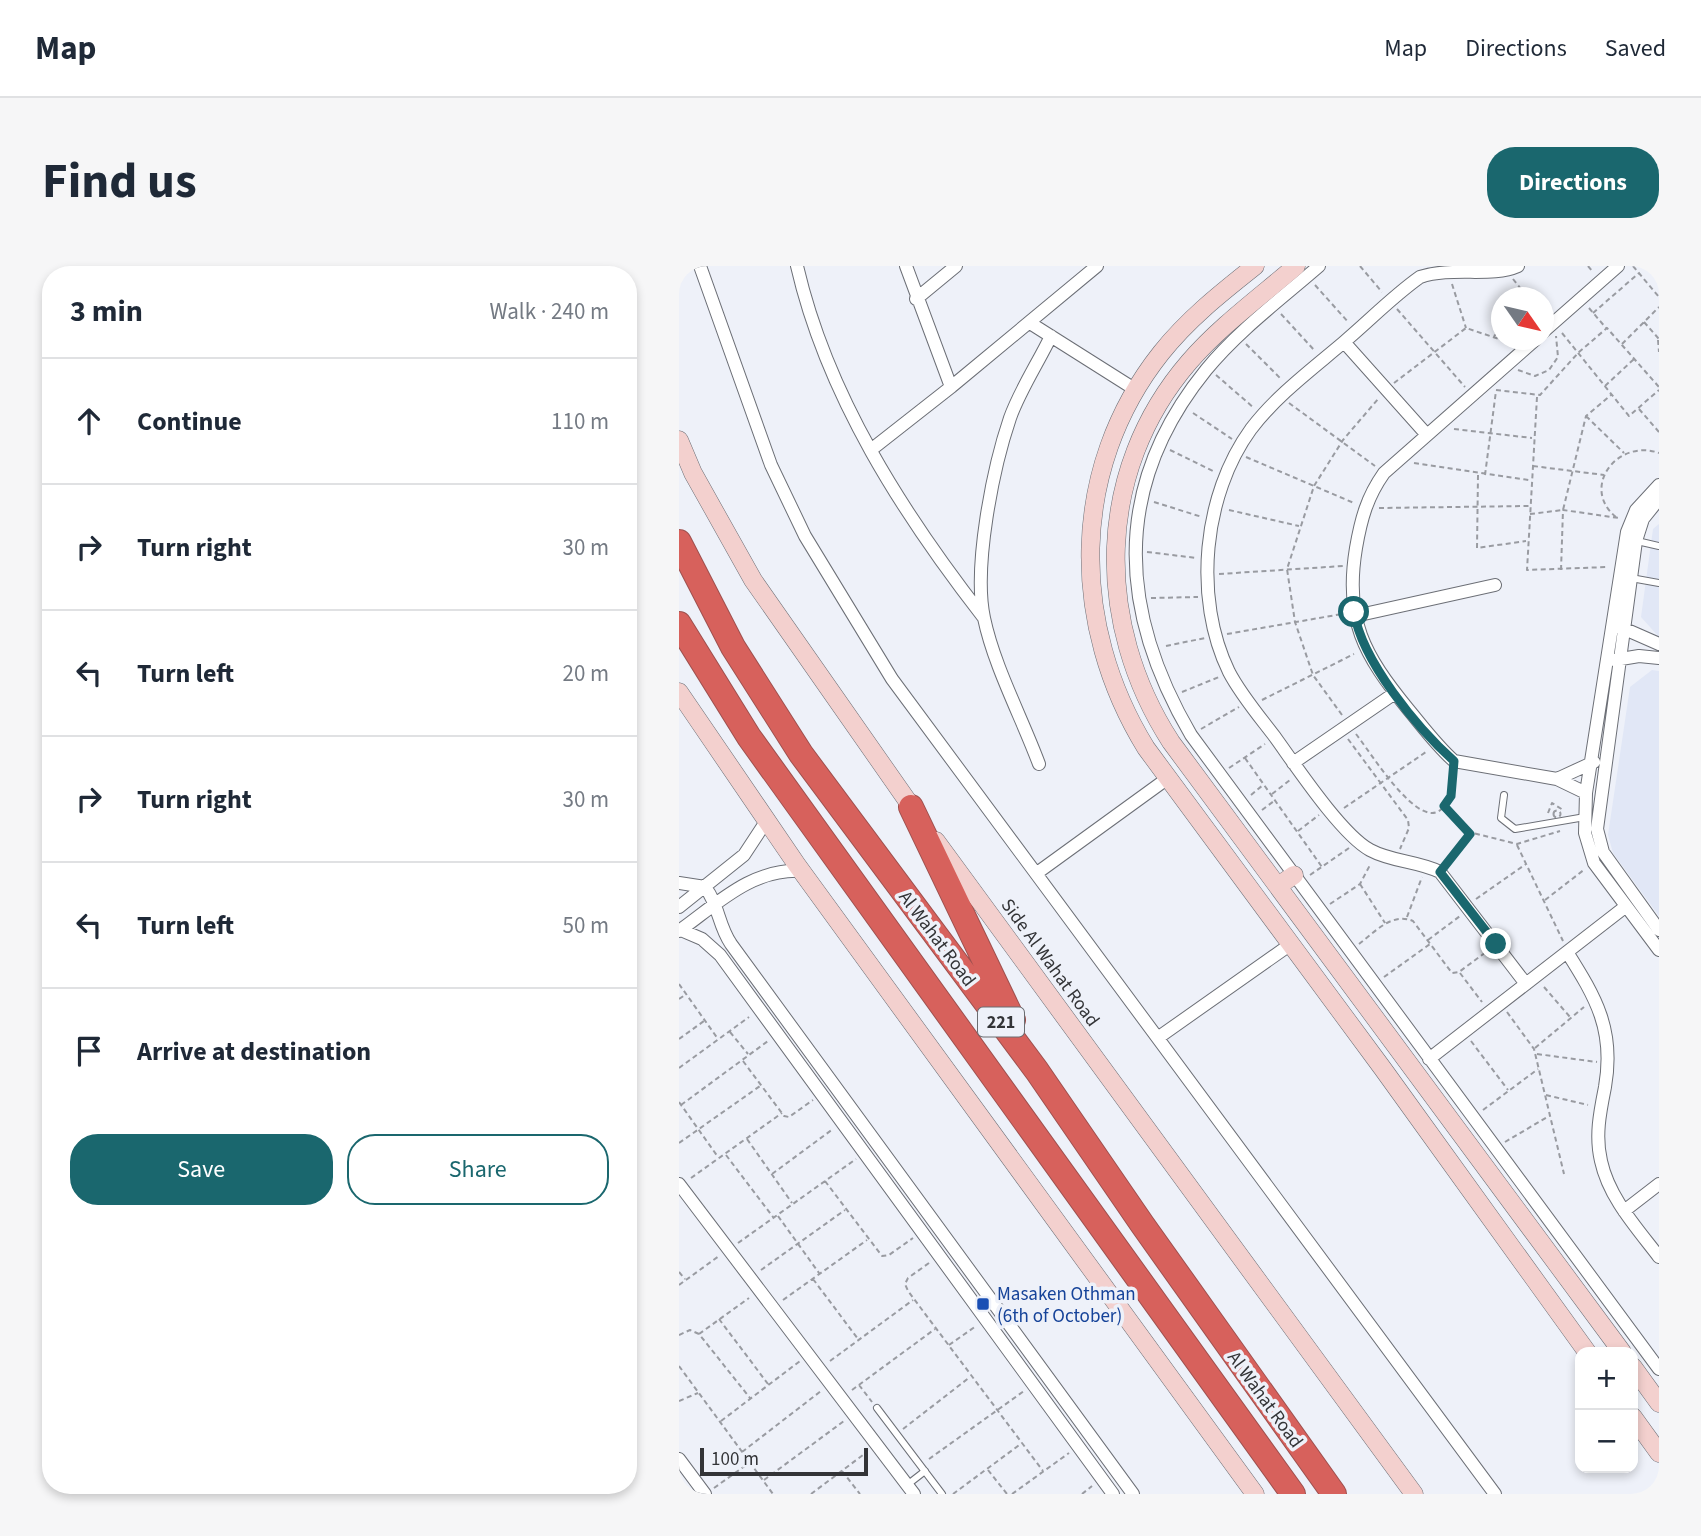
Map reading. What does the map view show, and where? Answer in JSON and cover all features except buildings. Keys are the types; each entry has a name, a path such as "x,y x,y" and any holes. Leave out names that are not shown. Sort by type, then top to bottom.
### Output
{"highway":[{"name":"Al Wahat Road","path":"679,542 733,647 793,743 1037,1071 1334,1494"},
{"name":"Al Wahat Road","path":"679,624 749,737 1293,1494"},
{"path":"911,807 1037,1071"},
{"path":"1199,1364 1202,1353 1209,1345 1225,1342"}],"street":[{"path":"700,266 771,466 804,536 892,679 1495,1494"},
{"path":"797,266 807,308 846,405 930,548 984,619"},
{"path":"906,266 916,299 951,387"},
{"path":"916,299 955,266"},
{"path":"872,449 1097,266"},
{"path":"1255,266 1183,327 1136,390 1113,438 1098,482 1090,527 1090,594 1098,638 1112,683 1133,727 1583,1347"},
{"path":"1319,266 1301,271 1205,344 1159,402 1130,460 1120,502 1115,545 1118,609 1128,651 1142,689 1171,742 1618,1347"},
{"path":"1554,323 1618,266"},
{"path":"1512,268 1448,269 1420,277 1285,392 1263,415 1239,449 1226,477 1213,520 1208,574 1217,636 1230,672 1275,738 1332,811 1359,841 1376,853 1426,865 1440,872 1496,944 1531,980"},
{"path":"1301,271 1273,306 1207,368 1181,404 1159,445 1142,498 1135,551 1137,598 1151,649 1169,698 1191,735 1659,1369"},
{"path":"1030,323 1136,390"},
{"path":"1039,764 984,619 981,586 989,510 998,459 1011,416 1051,336"},
{"path":"1343,342 1431,432"},
{"path":"1523,350 1384,473 1364,508 1353,565 1354,614 1365,649 1395,693 1437,745 1454,761 1556,779 1586,793"},
{"name":"Side Al Wahat Road","path":"679,440 693,473 753,580 911,807 1413,1494"},
{"path":"1659,485 1642,502 1631,520 1622,567 1619,626 1598,818 1599,841 1609,862 1659,930"},
{"path":"1619,626 1631,578 1636,541 1643,519 1659,499"},
{"path":"1354,614 1495,585"},
{"path":"1619,626 1659,644"},
{"path":"1614,660 1639,656 1659,658"},
{"path":"1614,660 1591,761 1585,820 1594,863 1659,950"},
{"path":"679,692 802,871 1255,1494"},
{"path":"1297,767 1345,727 1395,693"},
{"path":"1556,779 1575,772 1591,761 1605,764"},
{"path":"1037,873 1168,778"},
{"path":"679,907 734,865 753,844 767,820"},
{"path":"734,865 746,883"},
{"path":"680,931 746,883 767,873 802,871"},
{"path":"1278,886 1297,878"},
{"path":"679,883 705,887 717,904 721,926 731,944 1133,1494"},
{"path":"1429,1059 1625,907"},
{"path":"680,931 695,935 714,948 1113,1494"},
{"path":"1159,1037 1291,944"},
{"path":"1567,952 1596,997 1603,1015 1607,1063 1598,1144 1601,1162 1614,1196 1658,1252"},
{"path":"846,1126 860,1121"},
{"path":"1624,1211 1659,1184"},
{"path":"680,1185 911,1490"},
{"path":"1638,1374 1659,1403"},
{"path":"1638,1424 1659,1453"},
{"path":"679,1459 705,1494"}],"lane":[{"path":"1636,541 1659,547"},
{"path":"1631,578 1659,583"},
{"path":"1504,795 1501,818 1509,827 1520,829 1585,820"},
{"path":"877,1408 941,1494"},
{"path":"911,1490 923,1468"}],"path":[{"path":"1360,266 1477,391 1496,390 1537,397"},
{"path":"1633,266 1658,295"},
{"path":"1512,268 1522,287"},
{"path":"1448,269 1466,328"},
{"path":"1301,271 1356,331"},
{"path":"1593,313 1639,273"},
{"path":"1554,333 1579,352 1629,416 1659,388 1581,299"},
{"path":"1273,306 1323,359"},
{"path":"1621,344 1659,307"},
{"path":"1644,322 1659,339 1656,344 1659,352"},
{"path":"1607,328 1579,352 1537,397 1526,541 1527,570 1622,567"},
{"path":"1511,360 1518,370 1530,376 1549,370 1556,362 1559,346 1554,334"},
{"path":"1240,337 1285,392 1384,473"},
{"path":"1604,387 1634,359"},
{"path":"1207,368 1263,415"},
{"path":"1549,370 1556,376"},
{"path":"1485,475 1496,390"},
{"path":"1561,570 1563,510 1586,416 1611,395"},
{"path":"1181,404 1239,449 1364,508 1529,506"},
{"path":"1639,408 1659,432"},
{"path":"1586,416 1625,453"},
{"path":"1431,432 1490,433 1534,438"},
{"path":"1159,445 1226,477"},
{"path":"1617,517 1604,499 1604,475 1613,461 1625,453 1644,450 1659,453"},
{"path":"1399,460 1531,480"},
{"path":"1532,466 1604,475"},
{"path":"1478,474 1477,548 1526,541"},
{"path":"1142,498 1213,520"},
{"path":"1216,507 1300,526"},
{"path":"1528,514 1563,510 1631,520"},
{"path":"1135,551 1208,560"},
{"path":"1208,574 1353,565"},
{"path":"1137,598 1210,597"},
{"path":"1151,649 1354,614"},
{"path":"1191,735 1250,703 1365,649"},
{"path":"1169,698 1230,672"},
{"path":"1345,727 1417,810 1426,812 1444,806 1451,796 1454,761"},
{"path":"1345,727 1380,784 1409,824 1396,858"},
{"path":"1220,774 1275,738"},
{"path":"1297,832 1380,784 1437,745"},
{"path":"1245,758 1322,867"},
{"path":"1271,795 1297,767"},
{"path":"1241,803 1264,785"},
{"path":"1395,805 1404,798"},
{"path":"1252,817 1275,800"},
{"path":"1547,824 1548,808 1552,803 1559,805 1564,821"},
{"path":"1444,806 1470,834 1517,844 1585,820"},
{"path":"1548,808 1553,814"},
{"path":"1440,872 1470,834"},
{"path":"1297,878 1322,867 1359,841"},
{"path":"1517,844 1567,952"},
{"path":"1320,910 1360,884 1376,853"},
{"path":"1544,901 1594,863"},
{"path":"1427,940 1527,864"},
{"path":"1407,918 1426,865"},
{"path":"1360,884 1385,924"},
{"path":"1350,951 1385,924 1407,918 1413,921 1452,973 1459,972 1496,944"},
{"path":"1374,984 1430,944"},
{"path":"1459,972 1490,1012"},
{"path":"1531,980 1571,1018"},
{"path":"679,984 719,1040"},
{"path":"679,999 686,994"},
{"path":"1534,1049 1596,997"},
{"path":"1501,1004 1534,1049 1564,1174"},
{"path":"679,1068 760,1009"},
{"path":"679,1039 704,1020"},
{"path":"730,1032 748,1055"},
{"path":"1464,1032 1509,1091"},
{"path":"719,1158 680,1103 778,1034"},
{"path":"1535,1054 1607,1063"},
{"path":"742,1060 782,1114 789,1117 822,1093"},
{"path":"1473,1117 1539,1069"},
{"path":"679,1143 761,1086"},
{"path":"1545,1095 1601,1107"},
{"path":"680,1185 782,1114"},
{"path":"1496,1147 1550,1116"},
{"path":"772,1174 846,1126"},
{"path":"746,1138 793,1204"},
{"path":"679,1285 865,1152"},
{"path":"725,1153 819,1273"},
{"path":"825,1181 878,1253 885,1256 923,1231"},
{"path":"751,1278 846,1210"},
{"path":"773,1308 867,1239"},
{"path":"940,1255 906,1281 906,1288 1043,1471"},
{"path":"679,1272 685,1280"},
{"path":"812,1279 858,1340"},
{"path":"699,1334 760,1290"},
{"path":"819,1369 914,1300"},
{"path":"719,1319 769,1385"},
{"path":"949,1346 986,1319"},
{"path":"840,1398 935,1328"},
{"path":"679,1335 690,1329 699,1334 750,1399"},
{"path":"720,1422 808,1355"},
{"path":"679,1366 773,1494"},
{"path":"897,1433 971,1376"},
{"path":"742,1452 830,1384"},
{"path":"923,1468 1033,1384"},
{"path":"859,1385 877,1408"},
{"path":"679,1401 687,1401 699,1393"},
{"path":"763,1481 853,1414"},
{"path":"953,1494 1022,1443"},
{"path":"811,1494 876,1445"},
{"path":"1012,1494 1078,1446"},
{"path":"705,1494 750,1462"},
{"path":"987,1469 1007,1494"},
{"path":"842,1471 860,1494"},
{"path":"819,1489 823,1494"}],"shaded area":[{"path":"1659,524 1659,637 1641,617 1653,529"},
{"path":"1652,670 1659,671 1659,916 1613,853 1608,835 1630,687"}],"place":[{"name":"Masaken Othman (6th of October)","path":"983,1304"}],"route":[{"path":"1354,612 1358,634 1373,663 1437,745 1454,761 1451,796 1444,806 1470,834 1440,872 1496,944"}]}
